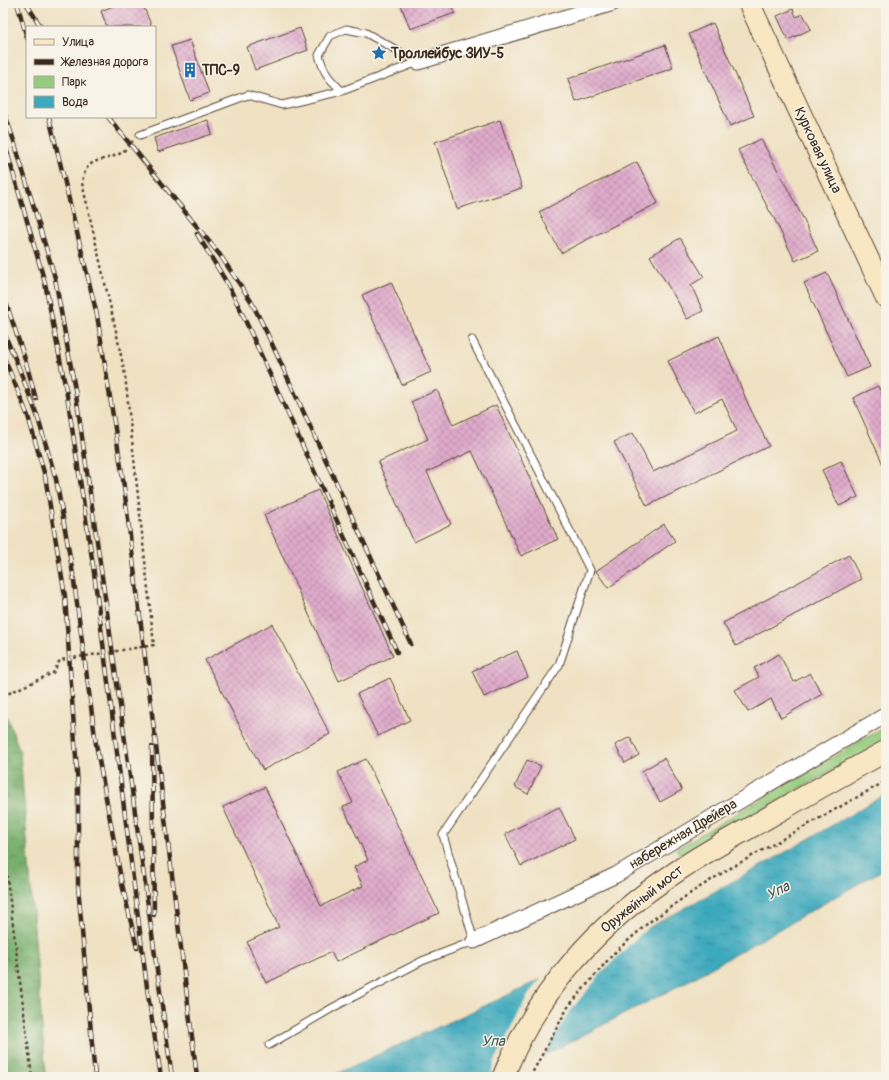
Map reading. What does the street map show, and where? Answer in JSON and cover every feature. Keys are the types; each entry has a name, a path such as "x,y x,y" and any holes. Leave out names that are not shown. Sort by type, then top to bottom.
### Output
{"main road":[{"name":"Курковая улица","path":"750,3 886,297"},
{"path":"720,860 886,751"},
{"path":"720,860 786,822 886,768"},
{"name":"Оружейный мост","path":"503,1077 515,1049 543,1000 562,974 591,941 613,920 650,890 720,860"},
{"name":"Оружейный мост","path":"518,1077 535,1041 555,1006 592,960 624,929 658,900 720,860"}],"street":[{"path":"418,62 613,3"},
{"name":"набережная Дрейера","path":"474,941 616,875 732,805 886,716"}],"lane":[{"path":"342,91 329,80 319,55 330,36 346,29 366,33 418,62"},
{"path":"140,135 248,95 282,105 342,91 418,62"},
{"path":"269,1045 334,1007 422,961 474,941 443,835 559,665 590,570 472,340"}],"path":[{"path":"3,696 53,673 60,660 154,645 124,375 116,332 82,183 84,172 94,161 120,154 140,135"},
{"path":"530,1077 568,1007 613,954 648,923 692,892 720,860 886,781"},
{"path":"3,845 32,1077"}],"green space":[{"path":"3,706 20,752 46,1077 3,1077"},
{"path":"886,726 886,741 680,855 676,849"}],"water":[{"name":"Упа","path":"886,794 886,868 692,979 502,1077 329,1077 495,1001 654,925 779,856"}],"pier":[{"path":"650,925 604,970 567,1015 543,1058 506,1077 490,1077 495,1061 529,993 544,975"}],"building":[{"path":"120,3 142,3 152,26 107,26 101,11"},
{"path":"407,3 451,3 455,13 410,29 401,5"},
{"path":"793,9 796,17 803,14 811,29 788,40 777,16"},
{"path":"713,23 754,116 730,126 689,34"},
{"path":"300,28 308,50 255,70 247,47"},
{"name":"ТПС-9","path":"190,40 209,93 190,100 171,46"},
{"path":"665,45 673,68 576,102 568,79"},
{"path":"208,120 212,134 158,152 154,138"},
{"path":"500,120 522,188 457,209 435,142"},
{"path":"761,139 802,216 818,251 795,261 738,150"},
{"path":"637,162 658,203 561,253 539,212"},
{"path":"680,238 704,277 691,285 703,311 687,319 650,256"},
{"path":"827,273 870,367 847,377 804,283"},
{"path":"391,282 431,372 402,385 362,295"},
{"path":"719,336 749,406 769,446 647,506 614,442 633,433 653,472 737,431 722,399 694,413 668,361"},
{"path":"878,386 886,404 886,471 853,398"},
{"path":"437,390 453,425 496,405 558,539 521,556 472,451 427,472 451,524 414,542 378,462 428,439 411,402"},
{"path":"841,461 858,497 839,506 822,470"},
{"path":"318,490 393,656 339,681 264,515"},
{"path":"664,524 675,541 608,588 596,571"},
{"path":"849,555 861,579 736,646 723,623"},
{"path":"272,624 330,734 263,770 205,660"},
{"path":"517,651 528,677 484,697 472,671"},
{"path":"779,654 794,682 810,673 822,694 781,718 771,699 748,712 735,690 759,677 754,668"},
{"path":"390,678 410,720 378,736 357,694"},
{"path":"630,737 639,755 625,763 615,745"},
{"path":"664,758 682,790 660,802 642,771"},
{"path":"366,759 439,913 336,962 331,952 266,983 247,942 279,927 223,807 265,787 321,906 363,886 354,867 368,860 343,807 353,803 338,772"},
{"path":"527,760 541,766 528,794 515,787"},
{"path":"559,807 575,839 521,866 505,834"}],"railway":[{"path":"17,3 26,34"},
{"path":"26,3 40,26"},
{"path":"3,109 55,278 76,395 172,1077"},
{"path":"49,118 97,315 123,479 197,1077"},
{"path":"109,118 220,255 251,301 411,644"},
{"path":"3,138 45,283 67,395 93,565 148,995 161,1077"},
{"path":"197,234 227,283 240,309 397,652"},
{"path":"3,294 25,359 36,399"},
{"path":"3,331 37,415 56,479 73,574 96,744 122,884 137,948"},
{"path":"3,355 28,416 45,476 65,596 78,787 78,886 95,1077"},
{"path":"152,747 154,915"}],"place":[{"name":"Троллейбус ЗИУ-5","path":"379,53"},
{"name":"ТПС-9","path":"190,70"}]}
